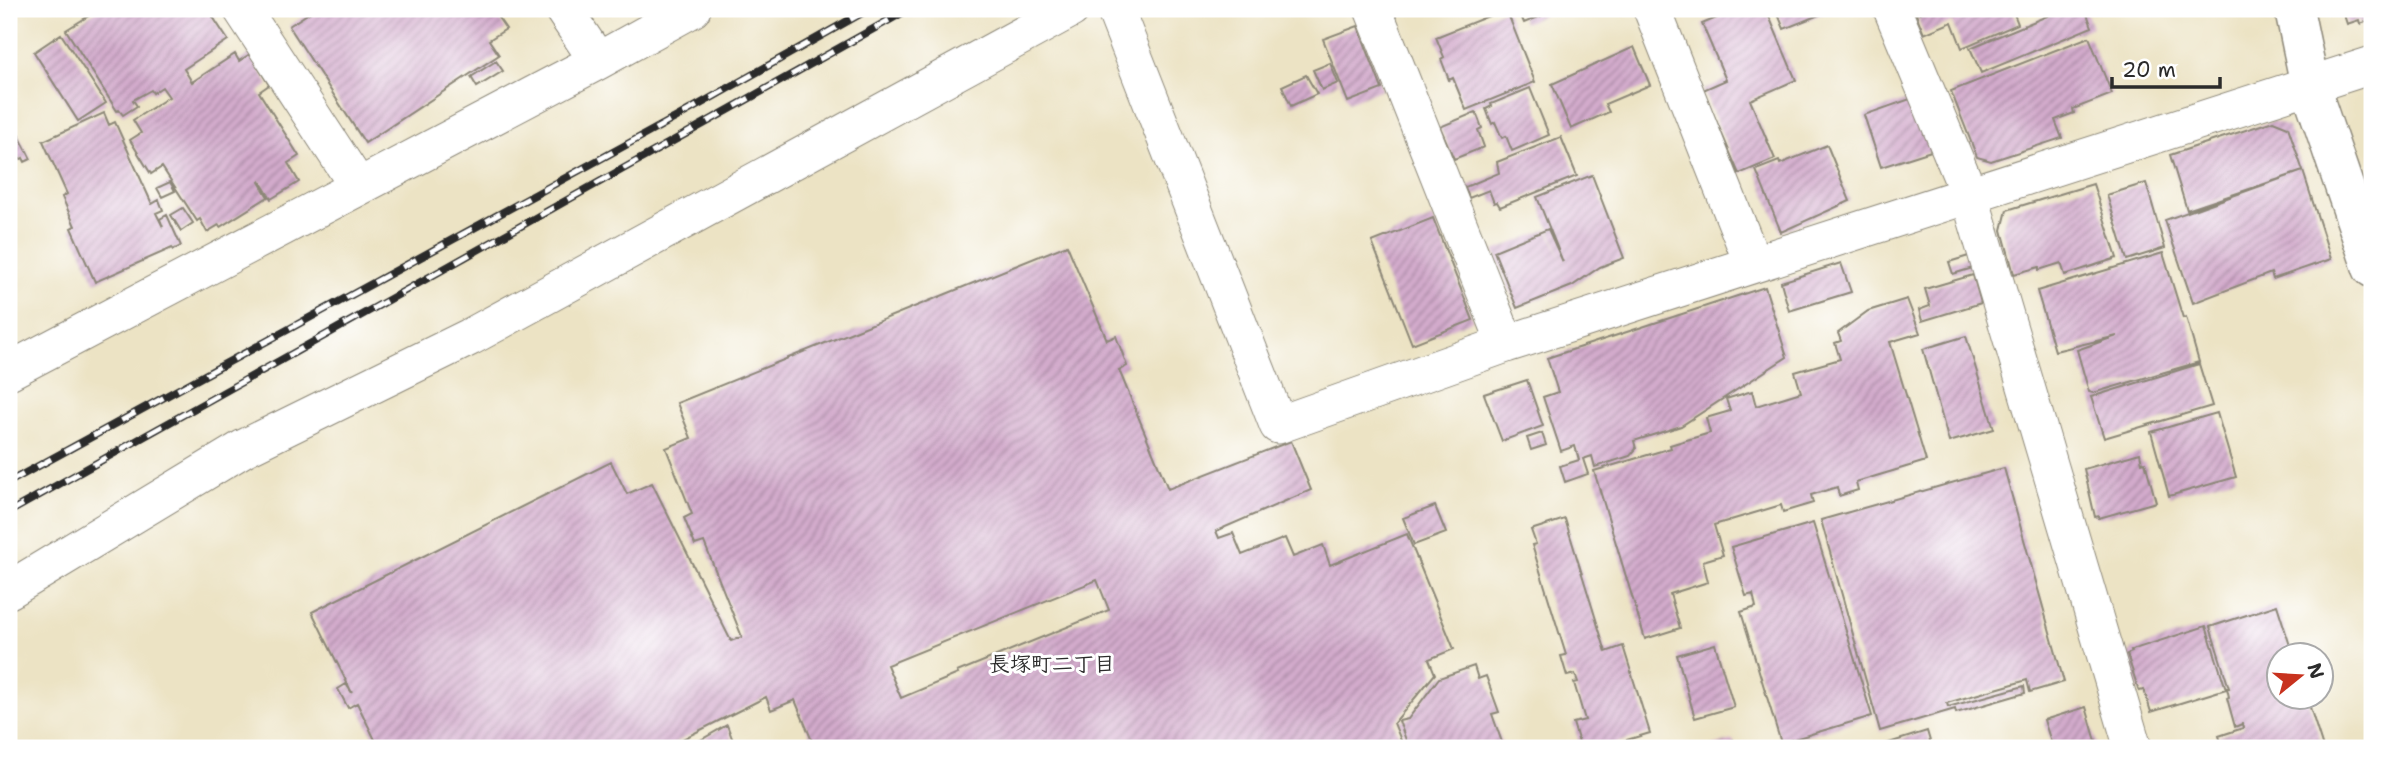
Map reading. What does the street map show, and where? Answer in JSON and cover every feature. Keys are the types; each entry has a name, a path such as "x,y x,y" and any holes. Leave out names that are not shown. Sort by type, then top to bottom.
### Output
{"street":[{"path":"242,9 358,186"},
{"path":"563,9 598,61"},
{"path":"9,371 692,9"},
{"path":"9,590 244,448 470,337 1072,9"},
{"path":"1115,9 1278,425 1506,344 2372,65"},
{"path":"1373,9 1506,344"},
{"path":"1652,9 1753,264"},
{"path":"1892,9 1969,194 2133,748"},
{"path":"2294,9 2310,86 2372,268"}],"building":[{"path":"100,9 220,9 222,11 213,17 228,40 184,69 192,82 235,54 239,61 250,54 269,85 259,92 299,156 288,163 299,182 271,199 260,181 268,197 220,227 219,225 207,232 162,167 151,174 130,140 141,133 133,120 169,97 162,87 153,93 151,90 133,100 137,106 123,115 117,111 66,30"},
{"path":"315,9 492,9 506,29 489,40 499,55 365,143 289,26"},
{"path":"1506,9 1535,82 1466,110 1453,78 1449,80 1436,37"},
{"path":"1518,9 1558,9 1524,23"},
{"path":"1738,9 1766,9 1796,80 1750,100 1775,159 1739,174 1703,90 1726,80 1702,24"},
{"path":"1776,9 1834,9 1784,29"},
{"path":"1930,9 2012,9 2018,24 1962,48 1952,22 1924,34 1916,14"},
{"path":"2064,9 2085,9 2092,27 1981,73 1970,48"},
{"path":"2342,9 2372,9 2372,20 2347,24"},
{"path":"1358,26 1382,89 1348,102 1323,39"},
{"path":"61,34 106,103 78,121 34,52"},
{"path":"2089,37 2112,94 2073,109 2074,113 2055,120 2062,138 1991,161 1977,157 1951,91"},
{"path":"1634,47 1650,85 1605,104 1609,112 1571,129 1552,84"},
{"path":"496,61 503,71 477,87 471,77"},
{"path":"1330,63 1338,83 1322,90 1313,70"},
{"path":"1306,75 1317,94 1291,106 1282,86"},
{"path":"1530,88 1549,135 1512,151 1506,136 1502,138 1495,122 1492,124 1486,109 1492,106 1491,104"},
{"path":"1913,98 1931,151 1881,167 1864,115"},
{"path":"9,106 14,116 10,118 31,159 25,162 23,158 9,166"},
{"path":"1476,112 1482,128 1478,130 1484,147 1454,159 1440,127"},
{"path":"104,113 109,125 115,122 152,204 159,200 163,210 156,213 163,227 160,219 167,215 181,246 95,282 71,228 75,226 62,197 67,194 43,141"},
{"path":"2273,121 2288,127 2303,171 2187,210 2170,155"},
{"path":"1561,137 1577,176 1500,207 1497,202 1494,203 1489,190 1469,198 1465,187 1499,173 1497,162"},
{"path":"1827,145 1850,201 1781,232 1756,170 1779,161 1780,164"},
{"path":"2303,171 2331,259 2273,279 2271,273 2193,303 2165,220"},
{"path":"1592,175 1624,258 1600,267 1572,286 1517,308 1494,251 1548,229 1563,262 1537,197"},
{"path":"170,182 175,191 162,197 157,188"},
{"path":"2146,183 2165,248 2127,260 2107,195"},
{"path":"2093,184 2117,258 2065,275 2061,263 2014,274 2002,230 2007,210"},
{"path":"183,208 193,223 181,231 171,215"},
{"path":"1433,218 1473,320 1412,344 1372,242"},
{"path":"1067,245 1107,340 1116,336 1127,366 1119,370 1168,489 1291,441 1311,490 1216,531 1219,538 1233,533 1242,555 1285,538 1293,557 1323,545 1330,565 1407,534 1454,649 1429,659 1435,674 1394,723 1404,748 815,748 795,700 771,710 766,697 665,748 379,748 357,703 348,708 338,689 346,684 352,693 312,612 611,462 627,494 652,483 731,641 742,637 704,542 695,545 684,518 692,514 666,448 691,438 677,403","holes":["1097,580 1109,610 957,672 958,674 901,698 887,665"]},
{"path":"2163,253 2199,362 2089,392 2077,350 2117,336 2055,351 2037,291"},
{"path":"1972,255 1976,267 1953,274 1949,262"},
{"path":"1841,263 1851,292 1789,311 1781,282"},
{"path":"1973,275 1981,303 1922,321 1919,310 1930,306 1925,289"},
{"path":"1765,287 1787,357 1681,426 1634,441 1636,449 1630,456 1595,467 1592,456 1583,459 1588,474 1565,482 1560,466 1579,460 1575,446 1561,451 1543,397 1558,392 1547,358"},
{"path":"1907,299 1920,333 1890,342 1926,461 1856,482 1858,490 1839,496 1837,487 1811,495 1813,503 1783,512 1781,505 1714,525 1723,555 1703,561 1708,582 1670,594 1680,628 1645,639 1594,471 1671,448 1670,445 1710,433 1706,418 1730,411 1726,399 1752,391 1756,406 1801,392 1795,372 1840,359 1835,343 1841,341 1838,333 1868,311"},
{"path":"1966,336 1994,429 1949,442 1923,349"},
{"path":"2199,364 2212,406 2104,438 2091,397"},
{"path":"1527,380 1543,426 1502,441 1484,394"},
{"path":"2217,413 2236,477 2169,496 2151,432"},
{"path":"1542,433 1546,445 1531,450 1527,438"},
{"path":"2140,453 2156,502 2095,517 2084,469"},
{"path":"2004,468 2064,682 2030,692 2027,680 1947,703 1948,707 2024,686 2025,693 1956,713 1955,709 1880,731 1821,520"},
{"path":"1435,506 1446,533 1414,545 1403,518"},
{"path":"1565,519 1606,652 1623,646 1650,733 1600,748 1593,748 1592,743 1580,746 1573,723 1585,720 1574,683 1578,682 1575,674 1567,676 1561,656 1566,655 1532,545 1536,544 1531,530"},
{"path":"1813,523 1872,716 1781,743 1741,612 1756,607 1753,594 1746,596 1731,547"},
{"path":"2277,605 2289,642 2266,642 2266,712 2311,712 2323,748 2223,748 2219,736 2243,728 2242,724 2235,727 2227,698 2229,688 2210,627"},
{"path":"2206,626 2226,689 2151,712 2144,690 2139,691 2127,654 2132,652 2131,650"},
{"path":"1715,644 1734,707 1695,718 1677,655"},
{"path":"1474,666 1478,679 1486,676 1499,712 1492,714 1504,748 1409,748 1399,721 1408,719 1439,678"},
{"path":"2086,707 2098,748 2053,748 2044,720"},
{"path":"727,725 735,746 732,748 687,748"},
{"path":"1927,731 1932,748 1873,748"},
{"path":"1733,740 1736,748 1708,748"}],"railway":[{"path":"9,482 677,117 869,9"},
{"path":"9,512 909,9"}],"district":[{"name":"長塚町二丁目","path":"1052,664"}]}
